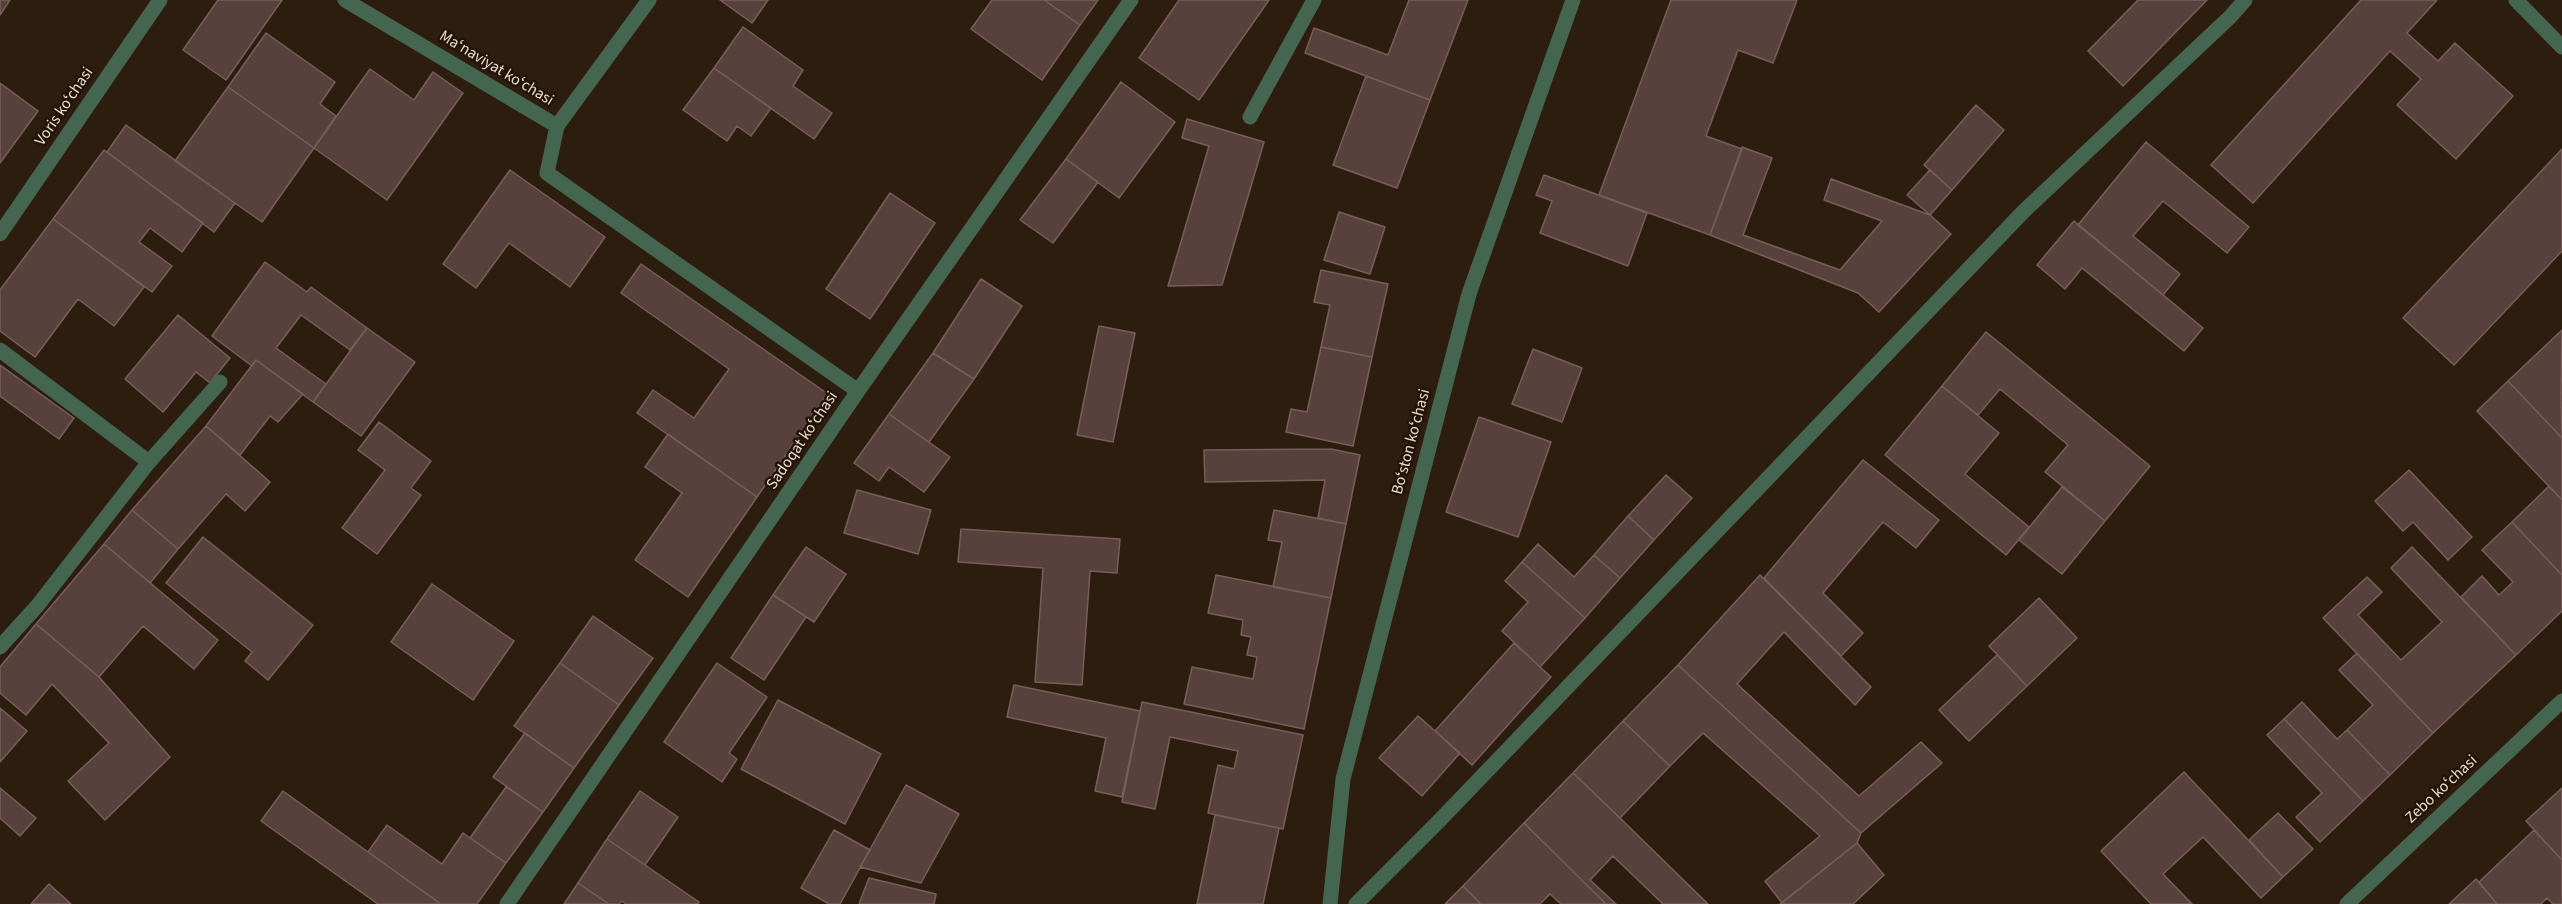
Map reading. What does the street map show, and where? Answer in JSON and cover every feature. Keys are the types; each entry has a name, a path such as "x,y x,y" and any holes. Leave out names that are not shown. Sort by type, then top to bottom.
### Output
{"street":[{"name":"Voris koʻchasi","path":"0,234 160,0"},
{"name":"Maʻnaviyat koʻchasi","path":"345,0 557,126 649,0"},
{"name":"Sadoqat koʻchasi","path":"507,904 858,391 1131,0"},
{"path":"1250,117 1314,0"},
{"name":"Boʻston koʻchasi","path":"1330,904 1343,779 1469,294 1573,0"},
{"path":"1356,904 1440,820 2024,211 2246,0"},
{"path":"2516,0 2562,47"},
{"path":"557,126 547,173 858,391"},
{"path":"0,350 149,462"},
{"path":"0,647 38,605 149,462 220,382"},
{"name":"Zebo koʻchasi","path":"2347,904 2562,701"}],"building":[{"path":"0,0 10,0 0,15"},
{"path":"218,0 282,0 226,80 183,50"},
{"path":"720,0 768,0 752,23"},
{"path":"992,0 1044,0 1080,25 1042,80 971,29"},
{"path":"1044,0 1098,0 1080,25"},
{"path":"1179,0 1269,0 1199,100 1139,58"},
{"path":"1409,0 1468,0 1430,100 1305,53 1314,28 1388,55"},
{"path":"1671,0 1797,0 1773,63 1738,50 1706,136 1742,149 1710,235 1599,195"},
{"path":"2138,0 2207,0 2123,86 2088,51"},
{"path":"2361,0 2437,0 2407,33 2438,61 2455,43 2513,96 2456,159 2397,105 2421,79 2390,51 2253,203 2211,165"},
{"path":"743,27 803,70 793,86 832,113 814,139 714,68"},
{"path":"266,33 335,82 320,104 336,116 314,148 228,87"},
{"path":"714,68 771,108 751,136 737,126 727,141 683,110"},
{"path":"370,69 414,100 433,72 463,93 387,200 314,148"},
{"path":"1366,76 1430,100 1397,188 1333,165"},
{"path":"1121,82 1175,122 1119,198 1066,159"},
{"path":"0,83 38,111 0,163"},
{"path":"228,87 314,148 262,222 175,161"},
{"path":"1976,105 2004,130 1952,190 1924,165"},
{"path":"1187,119 1264,142 1222,285 1168,286 1209,146 1182,138"},
{"path":"126,125 235,203 214,232 107,152"},
{"path":"2146,142 2249,227 2227,253 2163,201 2133,236 2180,274 2163,295 2078,225"},
{"path":"1742,147 1772,158 1743,235 1840,270 1882,221 1824,200 1831,179 1930,215 1951,234 1879,312 1858,293 1710,235"},
{"path":"2562,149 2562,251 2454,365 2403,318"},
{"path":"104,150 203,223 182,252 150,228 139,242 172,266 152,292 53,219"},
{"path":"1066,159 1098,182 1053,243 1020,220"},
{"path":"510,170 605,237 570,287 509,243 476,288 443,264"},
{"path":"1930,170 1952,190 1930,215 1907,195"},
{"path":"1544,175 1647,213 1628,266 1540,233 1552,201 1536,195"},
{"path":"890,193 935,223 870,319 826,289"},
{"path":"1339,212 1385,227 1370,274 1324,260"},
{"path":"53,219 144,287 114,326 78,299 35,357 0,331 0,290"},
{"path":"2074,221 2203,328 2184,351 2082,268 2065,289 2037,265"},
{"path":"265,262 307,292 311,287 367,328 350,350 301,315 276,348 326,384 313,402 256,360 252,366 212,336"},
{"path":"641,264 828,394 757,497 637,413 653,390 694,418 729,369 621,293"},
{"path":"1321,270 1388,284 1372,357 1321,347 1330,305 1314,302"},
{"path":"981,279 1022,306 974,379 933,353"},
{"path":"178,315 230,358 210,383 196,372 163,412 125,379"},
{"path":"1099,326 1135,333 1113,442 1077,435"},
{"path":"367,328 415,362 361,436 313,402"},
{"path":"2562,330 2561,397 2562,438 2508,381"},
{"path":"1986,332 2150,466 2105,521 2045,472 2068,445 2000,389 1978,415 1942,386"},
{"path":"1321,347 1372,357 1353,446 1286,432 1291,409 1307,412"},
{"path":"1533,349 1582,368 1562,422 1512,404"},
{"path":"933,353 974,379 929,442 889,414"},
{"path":"256,360 303,394 278,422 270,416 240,455 206,426"},
{"path":"0,365 74,418 59,439 0,396"},
{"path":"2508,381 2562,438 2562,500 2477,411"},
{"path":"1942,386 1999,433 1965,474 2029,527 2006,555 1885,455"},
{"path":"889,414 950,457 924,492 889,467 879,481 854,463"},
{"path":"1479,417 1551,442 1518,537 1446,512"},
{"path":"379,422 431,461 411,488 421,495 377,554 342,528 385,470 358,450"},
{"path":"206,426 270,482 245,511 226,494 178,549 132,510"},
{"path":"668,434 757,497 688,597 635,560 682,493 645,467"},
{"path":"1331,449 1360,455 1346,524 1318,518 1325,480 1205,482 1204,450"},
{"path":"1863,460 1939,520 1916,548 1883,522 1823,593 1863,633 1841,656 1764,578"},
{"path":"2409,470 2472,537 2448,560 2413,522 2403,531 2375,501"},
{"path":"1666,475 1692,498 1654,540 1628,516"},
{"path":"2549,486 2562,500 2562,575 2512,522"},
{"path":"2062,487 2105,521 2062,574 2019,540"},
{"path":"857,490 931,510 918,554 844,533"},
{"path":"132,510 178,549 150,583 104,544"},
{"path":"1274,510 1346,524 1331,598 1273,587 1282,542 1268,540"},
{"path":"1628,516 1654,540 1620,578 1594,555"},
{"path":"2512,522 2562,575 2562,611 2516,655 2461,597 2482,576 2499,595 2513,582 2482,550"},
{"path":"961,529 1120,539 1117,573 1090,571 1082,685 1035,682 1043,568 958,562"},
{"path":"203,537 313,625 268,680 245,661 252,652 166,583"},
{"path":"104,544 218,640 194,669 143,626 99,677 36,624"},
{"path":"1538,544 1574,577 1594,555 1620,578 1585,618 1522,562"},
{"path":"806,547 846,574 814,622 773,595"},
{"path":"2412,547 2516,655 2433,733 2323,618 2367,577 2382,592 2358,615 2401,660 2442,622 2391,568"},
{"path":"1522,562 1585,618 1540,667 1502,631 1528,602 1505,581"},
{"path":"1216,575 1331,598 1304,729 1184,704 1192,667 1253,679 1257,657 1247,655 1251,637 1241,635 1243,620 1208,613"},
{"path":"1760,575 1871,687 1855,705 1784,632 1737,684 1859,796 1921,742 1942,763 1861,833 1678,665"},
{"path":"432,584 514,641 473,700 391,642"},
{"path":"773,595 806,617 764,680 731,658"},
{"path":"2039,598 2077,638 2027,686 1989,646"},
{"path":"593,616 653,658 619,705 560,663"},
{"path":"36,624 99,677 170,757 105,820 68,781 109,743 52,684 26,715 0,693 0,667"},
{"path":"1514,643 1551,677 1472,765 1435,731"},
{"path":"2357,653 2433,733 2390,775 2347,730 2373,705 2339,670"},
{"path":"1997,655 2027,686 1969,741 1939,710"},
{"path":"560,663 619,705 574,768 514,726"},
{"path":"717,663 767,697 729,753 737,759 722,782 664,742"},
{"path":"1678,665 1861,833 1857,843 1782,903 1765,881 1820,836 1703,733 1670,766 1623,721"},
{"path":"1014,685 1140,711 1122,797 1095,791 1106,738 1007,717"},
{"path":"778,700 881,754 845,824 741,769"},
{"path":"1142,702 1303,735 1283,829 1208,813 1218,765 1234,769 1238,751 1170,737 1155,809 1122,802"},
{"path":"2302,702 2337,739 2347,730 2390,775 2363,801 2284,719"},
{"path":"0,708 27,731 0,762"},
{"path":"1418,716 1460,753 1422,796 1379,758"},
{"path":"2284,719 2363,801 2320,842 2296,817 2322,793 2267,735"},
{"path":"1623,721 1670,766 1620,818 1573,773"},
{"path":"525,733 574,768 543,812 493,777"},
{"path":"2184,772 2283,877 2261,898 2203,837 2163,874 2192,904 2151,904 2101,851"},
{"path":"1573,773 1708,904 1663,904 1613,856 1590,880 1616,904 1606,904 1524,823"},
{"path":"906,785 959,814 921,883 860,867"},
{"path":"506,787 543,812 506,863 470,838"},
{"path":"0,788 36,818 20,836 0,818"},
{"path":"2562,788 2562,860 2526,821"},
{"path":"283,791 441,904 378,904 261,821"},
{"path":"640,791 678,817 645,865 607,839"},
{"path":"2278,813 2313,849 2283,877 2249,840"},
{"path":"1215,815 1279,828 1263,904 1197,904"},
{"path":"1524,823 1606,904 1561,904 1550,894 1540,904 1481,904 1463,886"},
{"path":"387,825 442,864 463,833 506,863 477,904 441,904 368,852"},
{"path":"834,830 870,850 840,904 829,904 801,888"},
{"path":"2534,830 2562,860 2562,904 2553,904 2547,898 2541,904 2497,904 2479,882"},
{"path":"607,839 699,902 698,904 626,904 622,901 619,904 609,904 578,883"},
{"path":"1857,843 1884,875 1853,904 1780,904"},
{"path":"869,878 936,894 934,904 859,904"},
{"path":"2476,879 2497,904 2449,904"},
{"path":"578,883 609,904 564,904"},
{"path":"49,884 71,904 31,904"},
{"path":"1463,886 1481,904 1445,904"}]}
